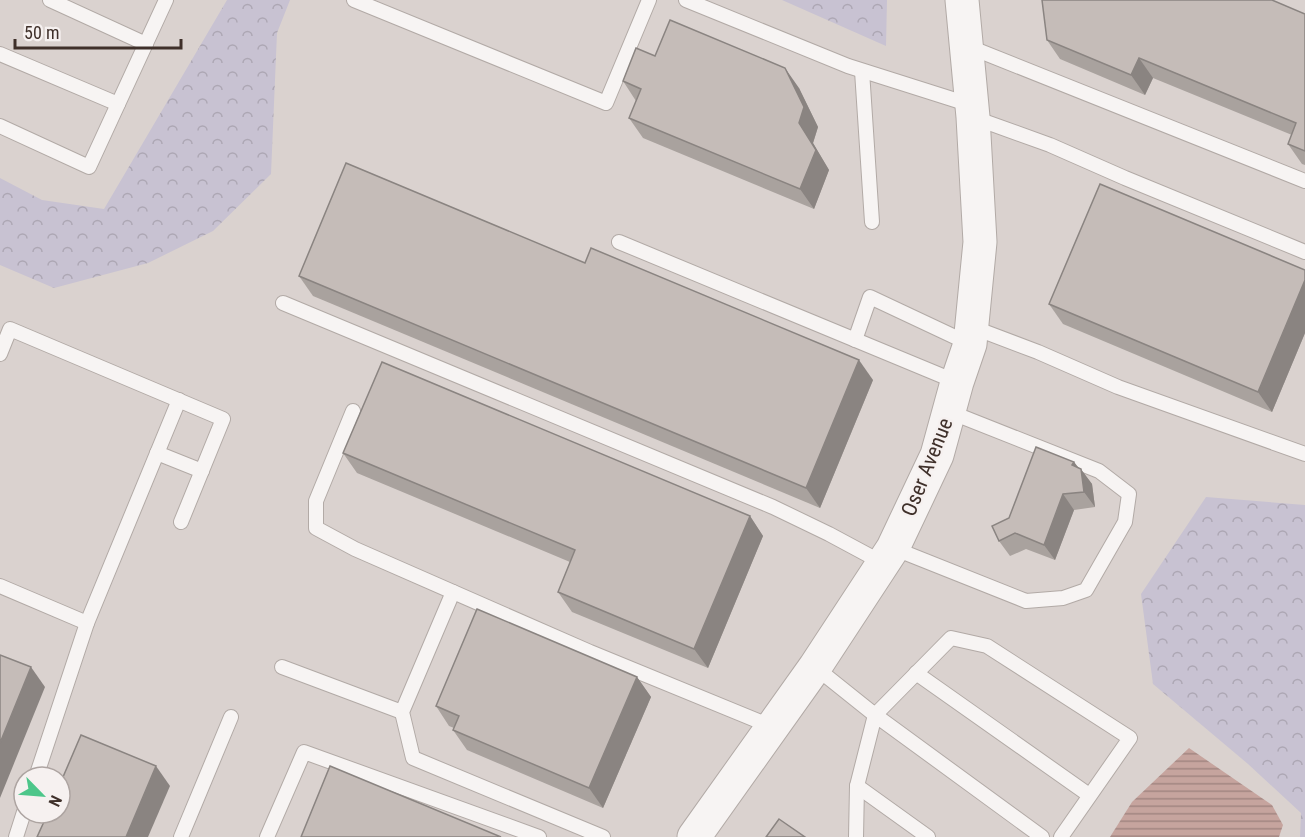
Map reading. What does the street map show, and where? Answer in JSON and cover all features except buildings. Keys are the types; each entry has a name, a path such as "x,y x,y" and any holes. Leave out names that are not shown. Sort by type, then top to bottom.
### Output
{"street":[{"name":"Oser Avenue","path":"694,837 815,668 888,555 937,454 971,335 980,242 962,0"}],"lane":[{"path":"50,0 146,44"},
{"path":"0,126 89,167 166,0"},
{"path":"354,0 606,103 649,0"},
{"path":"686,0 862,71 972,111 1125,178 1305,252"},
{"path":"965,45 1305,181"},
{"path":"0,54 118,104"},
{"path":"862,71 872,222"},
{"path":"283,303 773,507 829,534 1026,601 1063,598 1086,590 1125,522 1129,494 1099,471 953,397 855,340 619,242"},
{"path":"855,340 870,297 971,335 1038,352 1118,387 1305,454"},
{"path":"0,354 10,330 223,419 181,522"},
{"path":"40,765 87,623 179,400"},
{"path":"352,411 316,501 316,528 355,549 590,652 773,727"},
{"path":"157,453 202,471"},
{"path":"0,586 87,623"},
{"path":"453,592 402,712 413,758 603,837"},
{"path":"856,837 857,786 875,715 951,638 987,646 1130,738 1061,837"},
{"path":"282,667 402,712"},
{"path":"815,668 875,715 1042,837"},
{"path":"916,673 1089,795"},
{"path":"181,837 231,717"},
{"path":"267,837 304,752 539,837"},
{"path":"857,786 928,837"}],"shaded area":[{"path":"0,0 1305,0 1305,837 0,837"},
{"path":"1189,748 1272,805 1283,825 1279,837 1110,837 1132,802"}],"green space":[{"path":"227,0 290,0 277,33 271,174 213,231 148,263 54,288 0,265 0,178 42,200 104,209"},
{"path":"782,0 887,0 886,46"},
{"path":"1206,497 1305,505 1305,837 1300,837 1301,813 1248,764 1153,684 1141,594"}]}
